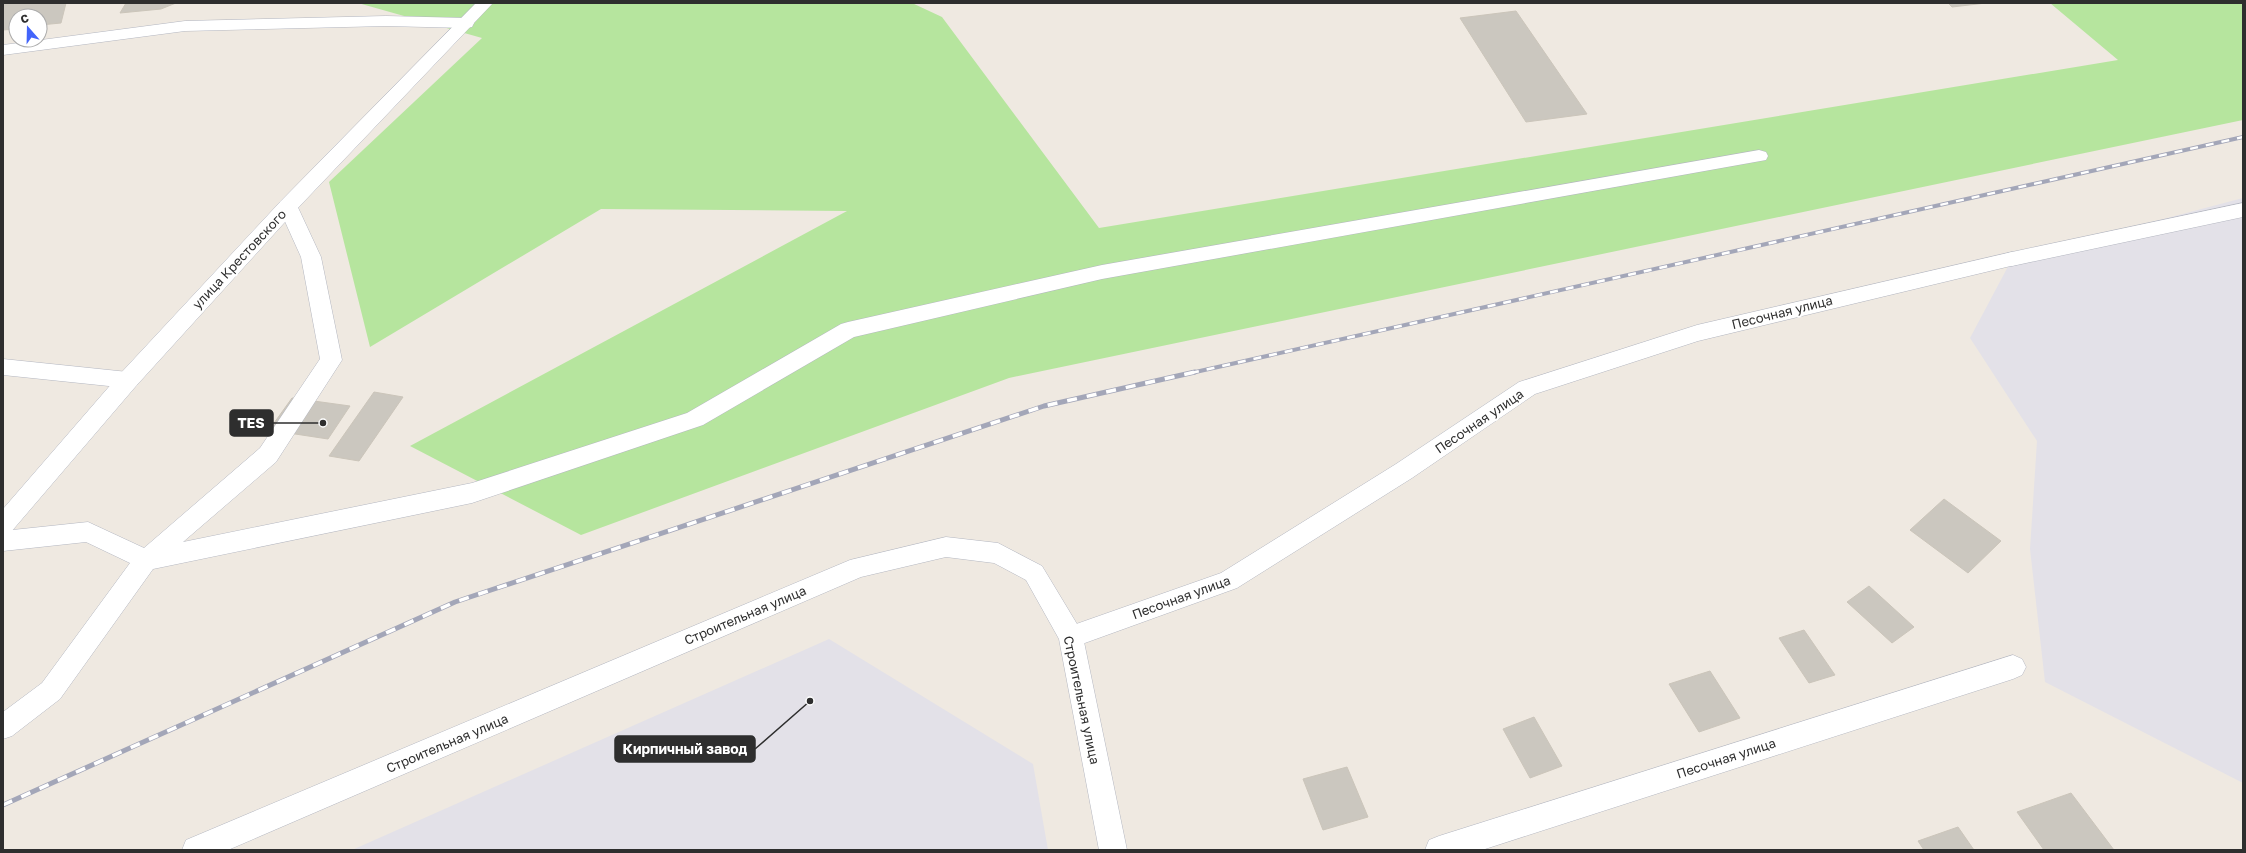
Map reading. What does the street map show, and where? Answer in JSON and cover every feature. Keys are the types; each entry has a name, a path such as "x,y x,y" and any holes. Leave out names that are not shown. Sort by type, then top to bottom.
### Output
{"street":[{"name":"улица Крестовского","path":"3,525 128,380 288,206 485,3"},
{"path":"3,50 184,26 386,21 466,23"},
{"path":"3,541 88,532 146,560 472,494 695,419 848,330 1102,272 1759,156"},
{"path":"3,727 51,691 146,560 268,455 330,360 311,258 288,206"},
{"name":"Песочная улица","path":"1071,637 1229,581 1404,471 1527,388 1697,333 2012,259 2243,210"},
{"path":"3,367 128,380"},
{"name":"Строительная улица","path":"196,850 858,567 946,547 998,553 1034,573 1071,637 1113,850"},
{"name":"Песочная улица","path":"1439,850 2013,667"}],"shaded area":[{"path":"2243,198 2243,783 2045,682 2030,549 2037,441 1970,338 2012,259"},
{"path":"829,639 1033,764 1048,850 352,850"}],"green space":[{"path":"358,3 912,3 942,17 1099,228 2118,60 2050,3 2243,3 2243,120 1009,378 581,535 410,446 847,211 601,209 370,347 329,182 482,38"}],"building":[{"path":"3,3 66,3 61,23 48,24 48,8 8,8 8,30 3,30"},
{"path":"126,3 176,3 161,9 120,13"},
{"path":"1948,3 1986,3 1952,7"},
{"path":"1516,11 1587,114 1526,122 1460,18"},
{"path":"374,392 403,397 359,461 329,456"},
{"path":"292,398 350,406 328,439 269,430"},
{"path":"1944,499 2001,541 1968,573 1910,530"},
{"path":"1869,586 1914,627 1892,643 1847,602"},
{"path":"1804,630 1835,675 1809,683 1779,638"},
{"path":"1710,671 1740,718 1699,732 1669,684"},
{"path":"1534,717 1562,766 1530,778 1503,729"},
{"path":"1347,767 1368,817 1323,830 1303,779"},
{"path":"2071,793 2114,850 2044,850 2017,812"},
{"path":"1958,827 1974,850 1924,850 1918,841"}],"railway":[{"path":"1191,373 2243,137"},
{"path":"3,805 455,602 1044,406 1195,372"}],"place":[{"name":"TES","path":"323,423"},
{"name":"Кирпичный завод","path":"810,701"}]}
